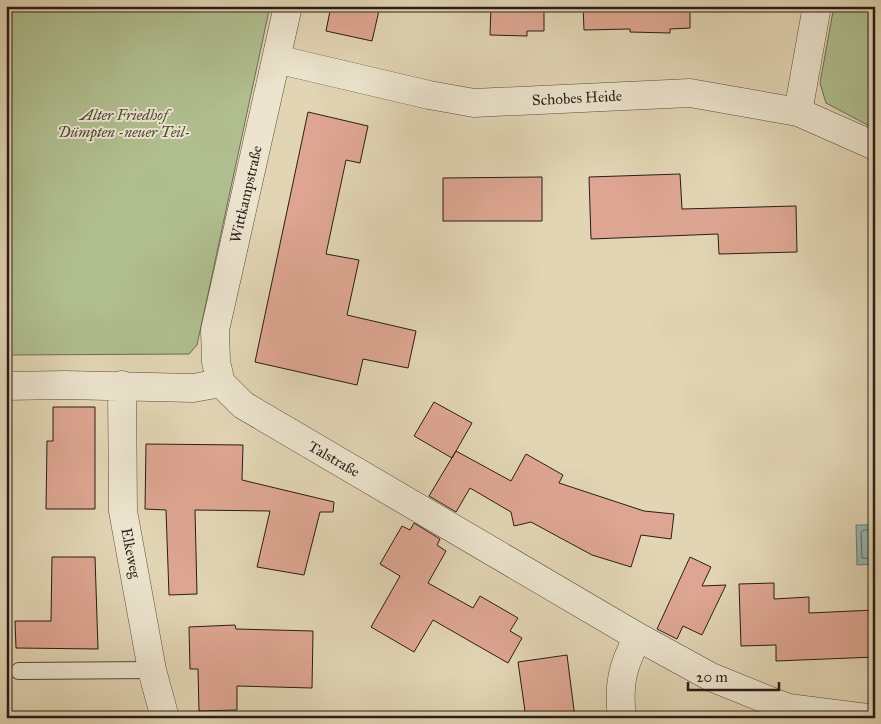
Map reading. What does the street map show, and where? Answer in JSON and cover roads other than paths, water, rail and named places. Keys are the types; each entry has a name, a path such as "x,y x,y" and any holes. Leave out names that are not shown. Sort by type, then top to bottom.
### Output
{"street":[{"name":"Wittkampstraße","path":"221,383 216,362 215,330 288,6"},
{"path":"798,112 817,6"},
{"name":"Schobes Heide","path":"276,60 429,95 474,103 690,92 798,112 875,146"},
{"path":"6,386 193,388 221,383"},
{"name":"Talstraße","path":"221,383 243,405 638,637 711,677 789,713 867,718"},
{"name":"Elkeweg","path":"122,386 123,511 152,670 165,718"},
{"path":"622,718 619,693 625,660 638,637"}],"lane":[{"path":"19,671 152,670"}],"water":[{"path":"856,525 875,525 875,564 857,565"}],"park label":[{"name":"Alter Friedhof Dümpten -neuer Teil-","path":"124,124"}]}
